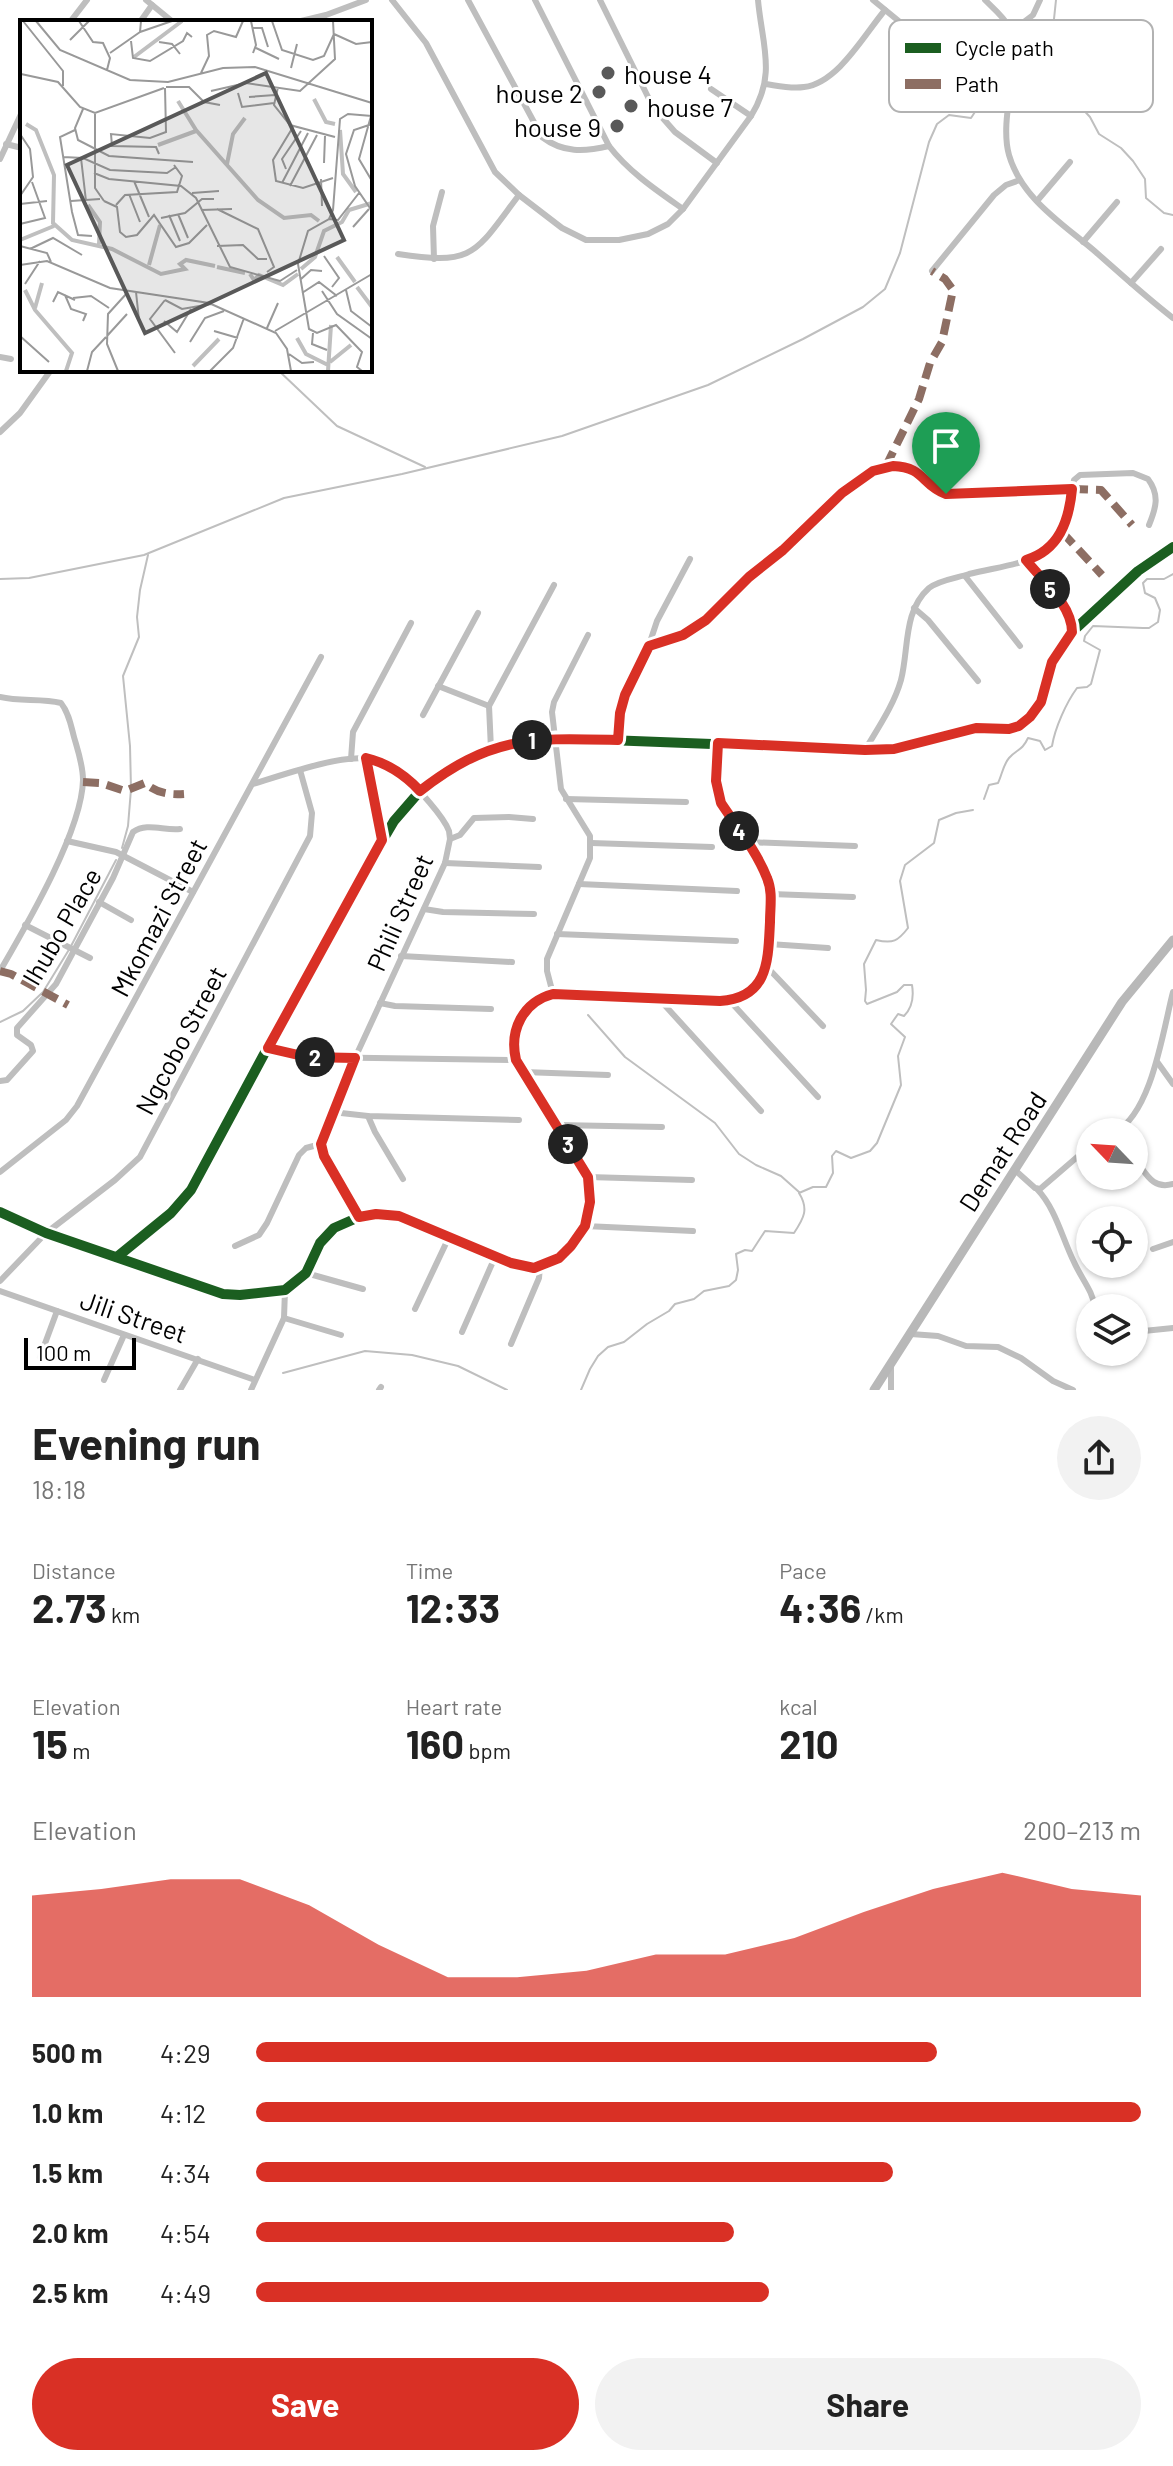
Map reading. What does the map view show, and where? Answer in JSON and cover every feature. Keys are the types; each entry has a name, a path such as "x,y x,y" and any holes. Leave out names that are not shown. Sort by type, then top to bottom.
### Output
{"street":[{"path":"72,20 87,0"},
{"path":"327,18 366,0"},
{"path":"392,0 426,43 491,166 519,195 573,235 600,242 648,234 668,224 683,209 751,116 766,84 767,67 758,0"},
{"path":"468,0 542,137 559,148 569,150 609,146"},
{"path":"535,0 609,146 641,179 683,209"},
{"path":"600,0 653,107 675,132 717,163"},
{"path":"873,0 897,20"},
{"path":"985,0 1005,20"},
{"path":"1027,20 1033,15 1040,0"},
{"path":"149,2 171,20"},
{"path":"766,84 792,88 821,82 841,65 885,10"},
{"path":"711,89 751,116"},
{"path":"1008,112 1006,132 1009,154 1020,180 1037,201 1173,318"},
{"path":"0,159 20,116"},
{"path":"6,144 20,148"},
{"path":"1037,201 1070,162"},
{"path":"932,271 994,195 1006,185 1020,180"},
{"path":"434,259 433,226 442,192"},
{"path":"398,254 446,259 468,253 487,237 519,195"},
{"path":"1083,242 1117,202"},
{"path":"1131,283 1161,249"},
{"path":"0,357 11,359"},
{"path":"0,432 20,413 50,372"},
{"path":"649,646 683,635 706,620 842,493 873,471 886,466 912,468 935,489 946,494 1072,489"},
{"path":"865,750 898,687 914,608 933,585 1036,557 1051,547 1062,532 1071,506 1074,480 1080,475 1133,473 1143,476 1152,484 1157,499 1149,525"},
{"path":"117,1257 182,1203 382,840 420,791 459,764 511,743 556,738 865,750 894,749 976,728 1009,729 1019,726 1041,702 1052,662 1072,632 1138,571 1173,547"},
{"path":"618,740 625,695 649,646 657,621 690,559"},
{"path":"1026,560 1066,611 1072,632"},
{"path":"965,576 1020,646"},
{"path":"491,749 489,706 554,585"},
{"path":"914,608 928,620 978,681"},
{"path":"423,715 478,613"},
{"path":"351,759 353,732 411,623"},
{"path":"553,994 546,963 590,858 591,843 588,832 566,799 559,777 552,712 554,702 588,635"},
{"name":"Mkomazi Street","path":"0,1172 58,1127 77,1106 321,657"},
{"path":"438,686 489,706"},
{"path":"0,697 58,701 64,707 83,782 79,810 67,841 0,971"},
{"path":"0,1212 46,1233 223,1294 285,1290 306,1273 320,1243 334,1228 359,1217 376,1214 399,1216 495,1257 527,1267 540,1266 559,1258 585,1226 590,1202 588,1177 516,1060 514,1037 522,1015 530,1005 553,994 729,1000 758,984 767,967 771,894 762,867 717,793 718,743"},
{"path":"366,758 382,840"},
{"name":"Phili Street","path":"253,784 300,770 366,758 384,764 412,782 447,825 450,839 445,863 355,1058 321,1144"},
{"name":"Ngcobo Street","path":"0,1281 46,1233 140,1157 310,836 312,813 300,770"},
{"path":"566,799 686,802"},
{"path":"450,839 460,835 474,818 533,819"},
{"name":"Ihubo Place","path":"0,1081 7,1080 33,1051 31,1045 17,1035 17,1028 56,984 124,856 131,835 138,828 151,826 180,829"},
{"path":"67,841 124,856 193,892"},
{"path":"746,842 855,846"},
{"path":"591,843 712,847"},
{"path":"445,863 539,867"},
{"path":"579,884 737,891"},
{"path":"771,894 853,897"},
{"path":"99,902 131,920"},
{"path":"424,909 534,914"},
{"path":"25,925 90,958"},
{"path":"557,934 736,941"},
{"name":"Demat Road","path":"874,1390 1122,1002 1173,940"},
{"path":"769,944 828,948"},
{"path":"401,956 512,962"},
{"path":"767,967 823,1026"},
{"path":"1130,1118 1158,1063 1173,992"},
{"path":"660,1000 761,1111"},
{"path":"729,1000 818,1097"},
{"path":"380,1003 491,1009"},
{"path":"268,1048 307,1057 516,1060"},
{"path":"1158,1063 1173,1084"},
{"path":"523,1072 608,1075"},
{"path":"332,1112 368,1116 519,1120"},
{"path":"368,1116 403,1179"},
{"path":"557,1125 662,1127"},
{"path":"235,1246 259,1235 299,1155 306,1148 321,1144 324,1156 359,1217"},
{"path":"1037,1189 1076,1158"},
{"path":"1016,1171 1037,1189 1051,1207 1091,1294"},
{"path":"1148,1175 1155,1184 1173,1184"},
{"path":"588,1177 692,1180"},
{"path":"585,1226 693,1231"},
{"path":"415,1309 449,1237"},
{"path":"1153,1249 1173,1242"},
{"path":"462,1332 495,1257"},
{"path":"511,1344 539,1278 540,1266"},
{"path":"306,1273 363,1289"},
{"path":"251,1390 284,1318 285,1290"},
{"name":"Jili Street","path":"0,1291 255,1380"},
{"path":"40,1357 57,1311"},
{"path":"284,1318 341,1335"},
{"path":"1148,1331 1173,1328"},
{"path":"911,1334 938,1336 966,1346 998,1347 1073,1390"},
{"path":"104,1380 124,1335"},
{"path":"180,1390 198,1359"},
{"path":"891,1365 891,1390"}],"waterway":[{"path":"1054,20 1056,0"},
{"path":"0,579 29,578 144,555 284,498 562,436 708,385 863,307 885,289 900,253 929,142 937,124 949,115 971,118 975,112"},
{"path":"1085,112 1099,134 1121,148 1133,161 1145,179 1146,198 1164,213 1173,215"},
{"path":"280,372 337,426 425,467"},
{"path":"122,848 128,826 131,789 123,676 139,637 137,617 148,555"},
{"path":"984,799 989,785 998,783 1007,761 1028,738 1040,741 1045,750 1052,746 1058,724 1073,694 1077,688 1091,684 1100,650 1084,641 1093,626 1149,628 1158,622 1160,610 1155,598 1145,593 1143,583 1147,579 1164,579 1173,574"},
{"path":"581,1390 598,1356 608,1347 624,1342 675,1304 694,1299 704,1291 729,1286 736,1280 736,1254 752,1251 765,1231 794,1233 804,1213 799,1193 813,1187 826,1187 833,1173 832,1156 836,1151 851,1158 870,1151 877,1143 901,1085 898,1056 905,1037 891,1024 898,1014 904,1016 909,1009 913,989 912,985 904,985 897,992 867,1004 864,964 876,940 895,940 908,928 900,881 905,865 934,843 939,820 973,810"},
{"path":"0,1022 23,1011 43,992 116,860"},
{"path":"588,1015 625,1057 715,1123 739,1154 781,1176 799,1192"},
{"path":"283,1373 365,1351 412,1355 458,1366 507,1390"}],"marked path":[{"path":"886,466 919,399 930,363 942,342 953,290 945,279 932,271"},
{"path":"1072,489 1101,490 1132,525"},
{"path":"1062,532 1102,575"},
{"path":"83,782 101,783 125,791 145,783 163,793 184,794"},
{"path":"0,971 68,1005"}],"cycle path":[{"path":"117,1257 171,1213 191,1190 341,911 394,821 420,791 459,764 511,743 556,738 865,750 894,749 976,728 1009,729 1019,726 1041,702 1052,662 1072,632 1138,571 1173,547"},
{"path":"0,1212 46,1233 223,1294 285,1290 306,1273 320,1243 334,1228 359,1217 376,1214 399,1216 511,1263 533,1267 553,1261 577,1241 587,1224 590,1186 588,1177 516,1060 515,1038 526,1010 553,994 720,1001 742,996 758,984 768,961 771,894 762,867 721,803 716,781 718,743"}],"place":[{"name":"house 4","path":"608,73"},
{"name":"house 2","path":"599,92"},
{"name":"house 7","path":"631,106"},
{"name":"house 9","path":"617,126"}],"route":[{"path":"903,466 920,473 935,489 946,494 1072,489 1071,506 1062,532 1051,547 1026,560 1059,600 1072,626 1072,632 1052,662 1041,702 1030,717 1009,729 976,728 894,749 718,743 717,793 762,867 771,894 768,961 758,984 742,996 720,1001 553,994 530,1005 517,1026 514,1037 516,1060 588,1177 589,1218 571,1246 559,1258 534,1268 495,1257 399,1216 376,1214 359,1217 324,1156 321,1144 355,1058 307,1057 268,1048 382,840 366,758 384,764 412,782 420,791 459,764 511,743 556,738 618,740 625,695 649,646 683,635 706,620 854,483 879,468 903,466"}]}
